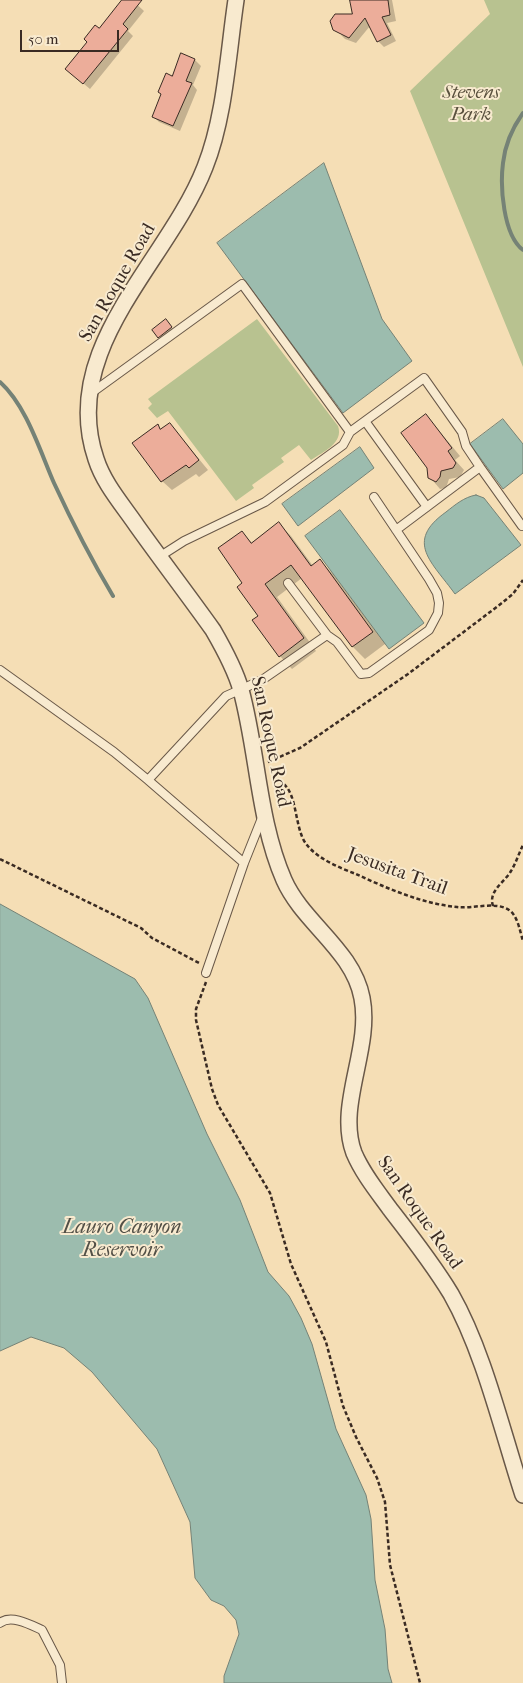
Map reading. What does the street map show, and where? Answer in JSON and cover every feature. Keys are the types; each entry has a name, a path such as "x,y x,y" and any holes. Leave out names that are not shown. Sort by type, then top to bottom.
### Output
{"street":[{"name":"San Roque Road","path":"236,0 216,128 204,169 161,247 115,319 95,365 89,395 88,420 91,443 100,472 213,630 226,653 241,688 257,764 264,814 274,854 296,902 344,959 359,985 365,1015 364,1030 348,1117 354,1153 367,1178 424,1253 451,1294 480,1361 523,1496"}],"lane":[{"path":"89,395 242,284 350,432"},
{"path":"159,557 184,541 265,502 343,445 350,432 424,378 462,432 466,446 522,526"},
{"path":"365,421 427,507"},
{"path":"396,530 480,467"},
{"path":"288,583 327,635 337,642 361,674 365,675 429,630 434,622 439,603 437,592 374,497"},
{"path":"148,780 226,696 262,680 327,635"},
{"path":"0,670 114,752 244,863"},
{"path":"207,970 244,863 264,814"},
{"path":"0,1623 3,1620 16,1620 42,1630 60,1665 62,1683"}],"path":[{"path":"257,764 269,762 290,754 370,700 498,606 513,594 523,580"},
{"name":"Jesusita Trail","path":"260,782 274,780 284,784 292,795 296,819 301,836 307,846 339,867 430,901 456,907 494,906"},
{"path":"523,845 511,872 494,892 492,901 494,906 511,911 523,941"},
{"path":"0,859 141,928 152,938 207,970 204,988 196,1009 196,1020 212,1089 218,1105 270,1194 292,1264 326,1342 343,1406 380,1486 385,1502 390,1565 420,1683"}],"green space":[{"name":"Stevens Park","path":"484,0 523,0 523,367 410,91 490,14"},
{"path":"257,319 338,426 339,432 338,437 331,446 311,460 299,445 281,458 284,462 252,485 254,488 236,501 168,411 157,418 148,408 152,404 148,399"}],"water":[{"path":"324,163 382,319 412,361 343,413 217,243"},
{"path":"503,419 523,444 523,473 503,489 470,444"},
{"path":"360,447 374,468 298,526 282,504"},
{"path":"476,495 484,498 521,545 455,594 431,562 426,552 424,543 426,533 433,523 446,512 460,502"},
{"path":"340,510 424,623 389,649 305,536"},
{"name":"Lauro Canyon Reservoir","path":"0,904 135,979 148,998 207,1134 240,1200 268,1272 289,1296 301,1318 312,1344 336,1429 366,1495 371,1519 375,1580 385,1629 388,1669 392,1683 224,1683 224,1676 239,1634 236,1620 224,1606 211,1600 195,1578 190,1522 157,1449 92,1372 64,1348 31,1337 0,1351"}],"building":[{"path":"122,0 142,0 123,24 128,29 83,84 65,69 87,42 84,39 95,25 99,28"},
{"path":"350,0 388,0 390,15 382,17 391,35 377,42 365,18 349,38 333,30 330,21 335,14 352,14"},
{"path":"181,53 195,59 186,81 192,83 173,126 152,117 161,94 158,92 166,73 172,76"},
{"path":"166,319 172,327 158,338 152,330"},
{"path":"426,414 452,448 448,451 456,463 453,468 441,471 440,477 436,482 428,478 427,468 401,433"},
{"path":"170,423 199,460 189,468 186,465 161,482 132,443 158,424 160,429"},
{"path":"279,522 311,566 320,559 373,632 352,647 291,565 265,584 304,638 279,657 252,620 258,616 237,587 242,583 218,548 242,531 251,543"}],"waterway":[{"path":"523,113 508,143 502,173 504,210 507,222 516,243 523,250"},
{"path":"0,382 25,416 68,512 113,596"}]}
